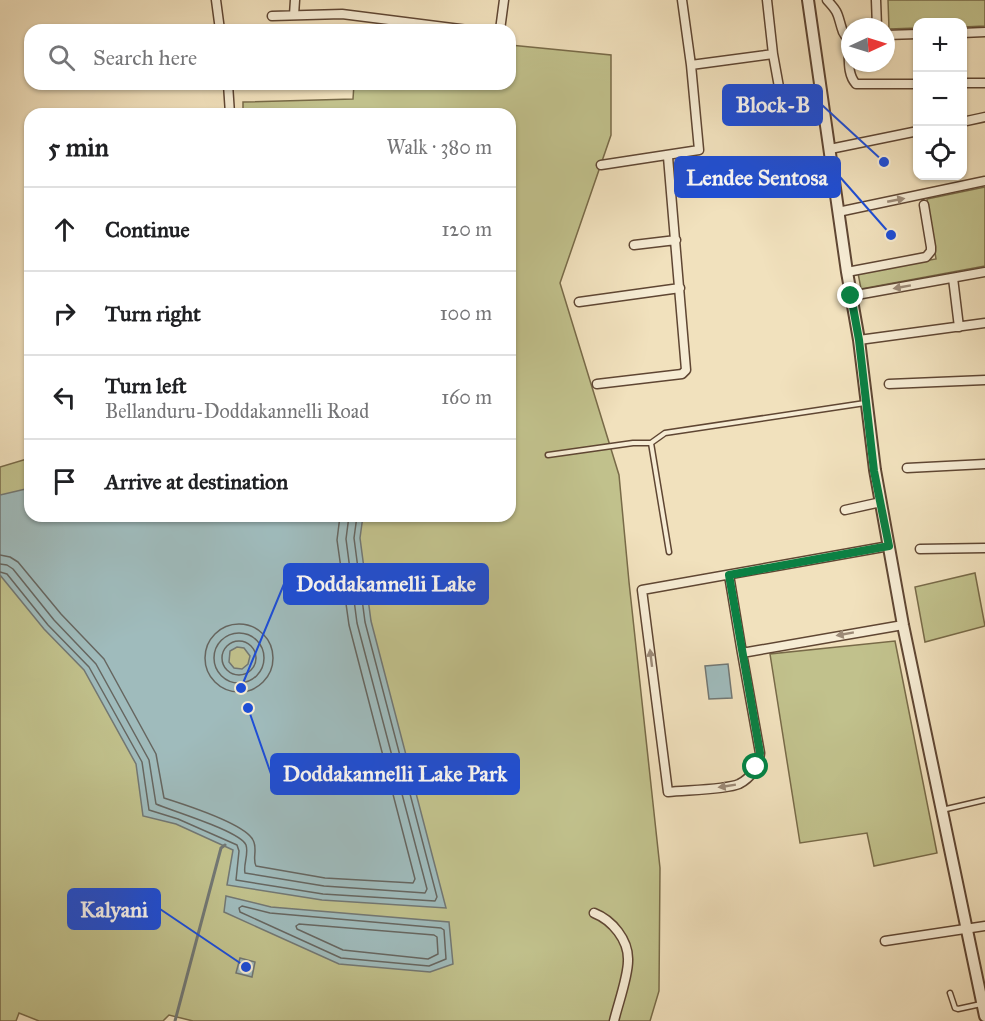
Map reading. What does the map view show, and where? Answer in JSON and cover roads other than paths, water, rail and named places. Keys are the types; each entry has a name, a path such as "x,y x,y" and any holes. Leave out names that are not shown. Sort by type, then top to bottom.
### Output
{"street":[{"path":"216,0 219,24"},
{"path":"294,15 295,0"},
{"path":"501,24 504,0"},
{"path":"601,165 698,152 700,148 682,0"},
{"path":"767,0 781,98"},
{"path":"808,0 881,502 903,625 985,1016"},
{"path":"827,0 836,9 841,27"},
{"path":"876,0 877,18"},
{"path":"272,16 342,14 421,24"},
{"path":"967,33 985,32"},
{"path":"895,35 913,34"},
{"path":"691,64 773,54"},
{"path":"851,72 856,84 913,84"},
{"path":"967,83 985,83"},
{"path":"228,90 230,108"},
{"path":"967,121 985,117"},
{"path":"830,149 913,132"},
{"path":"597,384 682,374 686,370 668,157"},
{"path":"838,212 985,181"},
{"path":"847,272 926,257 931,247 924,205"},
{"path":"634,245 676,240"},
{"path":"851,296 985,272"},
{"path":"953,278 959,327"},
{"path":"579,302 680,288"},
{"path":"859,340 985,323"},
{"path":"889,384 985,380"},
{"path":"907,468 985,464"},
{"path":"845,510 881,502"},
{"path":"729,575 760,753 759,761 752,774 739,784 668,792 642,590 889,546"},
{"path":"920,549 985,548"},
{"path":"742,653 903,625"},
{"path":"594,914 611,922 627,949 628,961 614,1021"},
{"path":"885,942 985,926"}],"lane":[{"path":"548,456 633,443 651,443 665,433 866,403"},
{"path":"651,443 669,552"},
{"path":"941,811 985,800"},
{"path":"950,993 958,1009 981,1003"}],"water":[{"path":"24,489 24,522 362,522 360,538 371,621 446,908 322,900 227,885 233,850 176,824 143,816 136,764 84,670 44,629 0,575 0,495","holes":["237,647 244,648 250,656 248,664 242,669 234,668 229,662 230,651"]},
{"path":"728,664 732,698 709,699 705,666"},
{"path":"226,896 271,907 449,922 453,964 430,972 339,964 224,912"},
{"path":"240,958 255,962 252,977 236,973"}],"waterway":[{"path":"175,1021 221,848 225,845"}],"place":[{"name":"Block-B","path":"884,162"},
{"name":"Lendee Sentosa","path":"891,235"},
{"name":"Doddakannelli Lake","path":"241,688"},
{"name":"Doddakannelli Lake Park","path":"248,708"},
{"name":"Kalyani","path":"246,967"}]}
